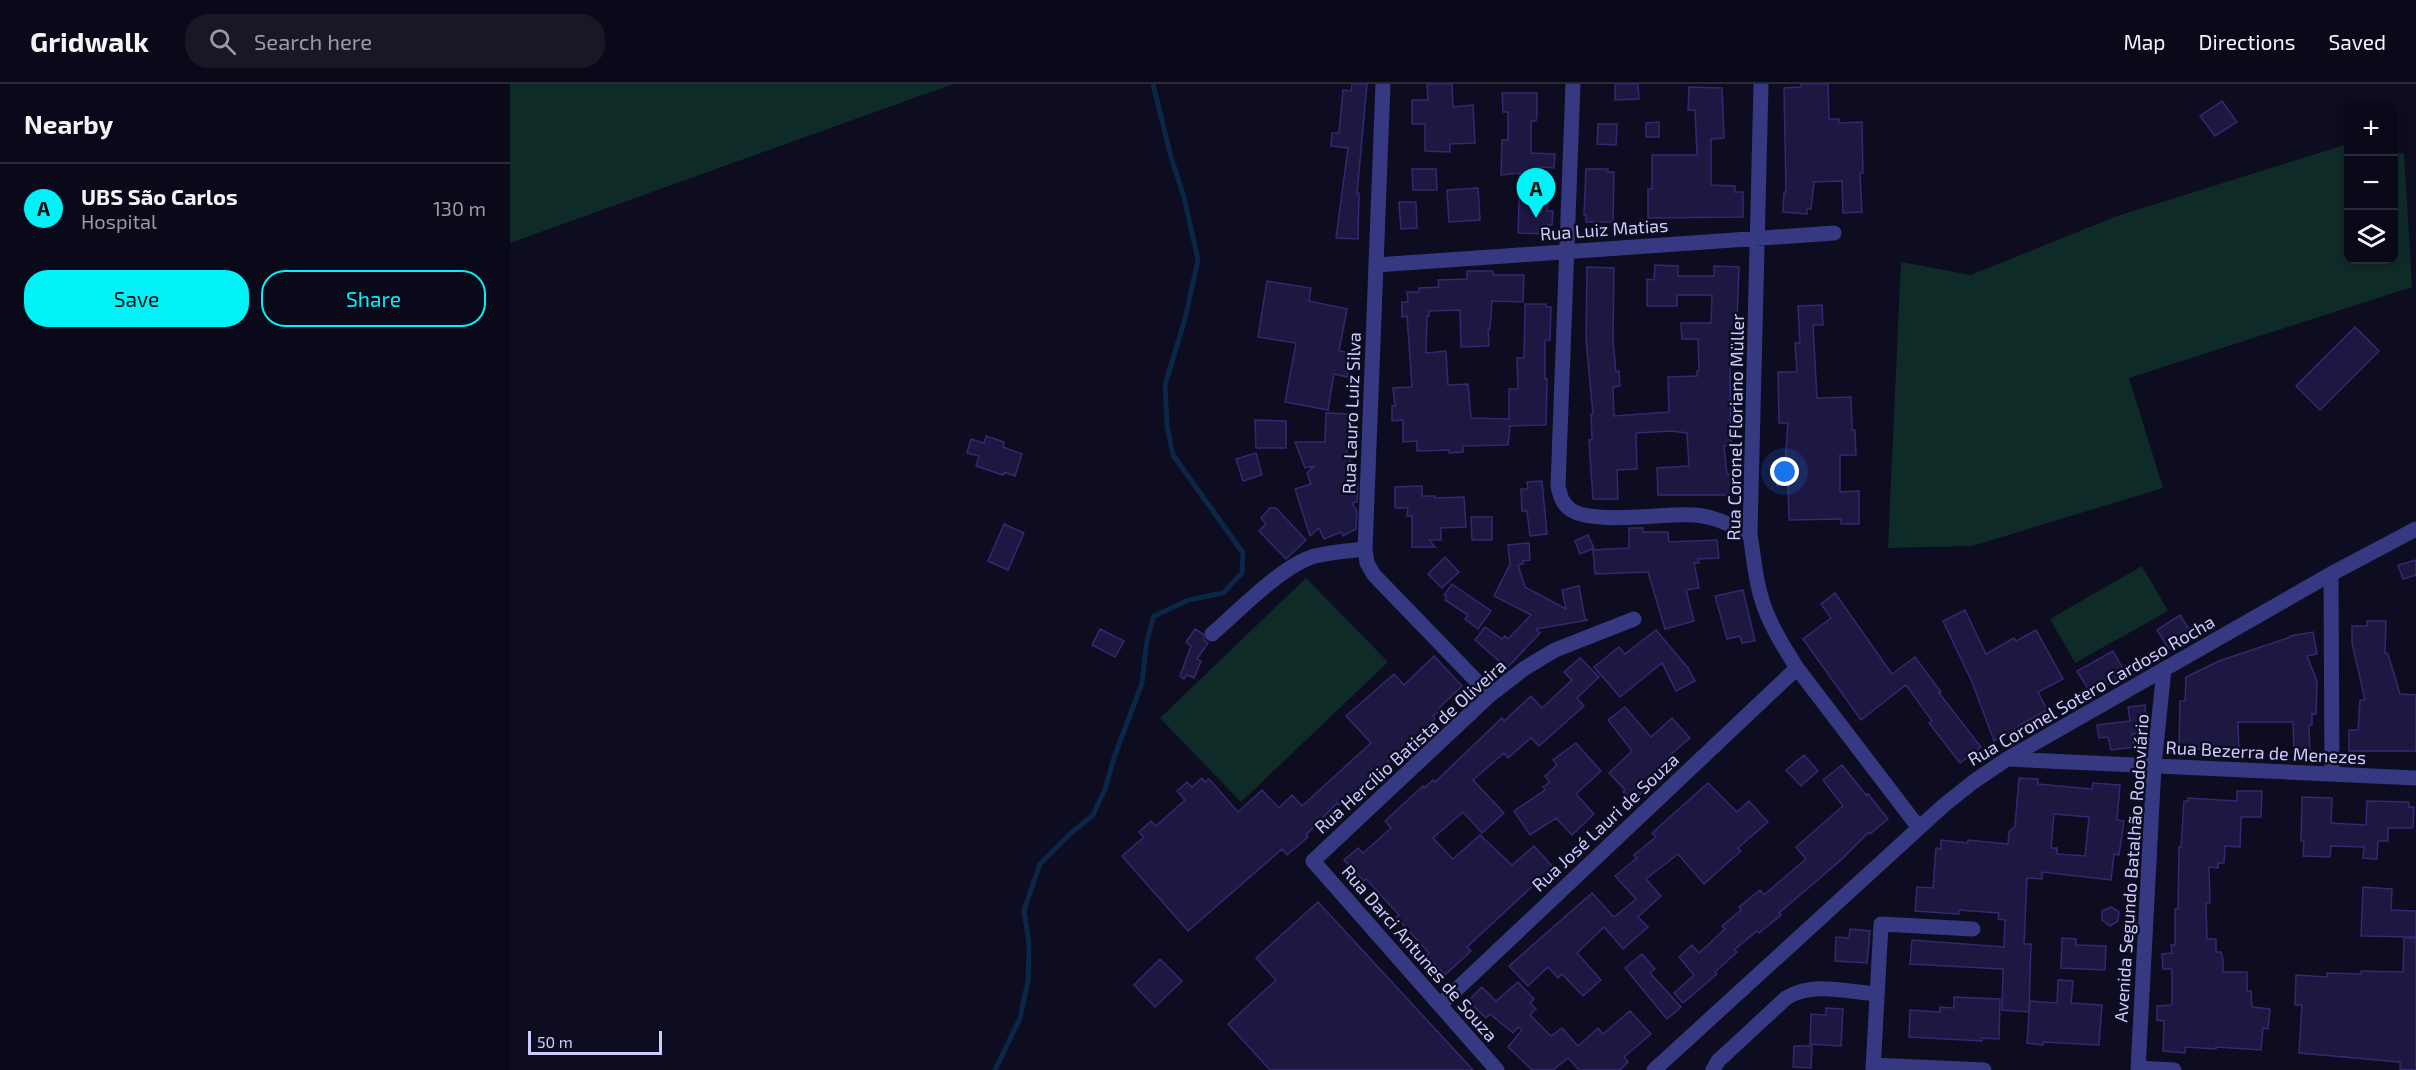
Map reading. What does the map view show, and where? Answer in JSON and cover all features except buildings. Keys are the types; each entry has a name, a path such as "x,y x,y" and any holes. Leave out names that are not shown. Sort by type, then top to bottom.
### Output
{"street":[{"name":"Rua Lauro Luiz Silva","path":"1383,84 1365,549 1367,563 1374,575 1490,695"},
{"path":"1573,84 1558,486 1562,500 1571,510 1604,517 1695,515 1717,519 1750,534"},
{"name":"Rua Coronel Floriano Müller","path":"1761,84 1750,534 1756,574 1765,609 1797,668 1919,828"},
{"name":"Rua Luiz Matias","path":"1376,265 1834,233"},
{"name":"Rua Coronel Sotero Cardoso Rocha","path":"1654,1070 1919,828 1973,782 2007,759 2164,669 2331,574 2416,529"},
{"path":"1212,634 1278,576 1296,565 1313,556 1365,549"},
{"path":"2331,574 2331,774"},
{"name":"Rua Hercílio Batista de Oliveira","path":"1313,861 1490,695 1524,668 1556,650 1634,619"},
{"name":"Rua José Lauri de Souza","path":"1440,1005 1797,668"},
{"name":"Avenida Segundo Batalhão Rodoviário","path":"2138,1069 2154,766 2164,669"},
{"name":"Rua Bezerra de Menezes","path":"2007,759 2416,778"},
{"name":"Rua Darci Antunes de Souza","path":"1313,861 1497,1070"},
{"path":"1973,929 1881,924 1873,1067 1984,1070"},
{"path":"1713,1070 1718,1061 1796,991 1808,988 1877,994"},
{"path":"2138,1069 2174,1070"}],"green space":[{"path":"510,84 953,84 510,243"},
{"path":"2344,145 2344,264 2398,264 2398,153 2404,154 2412,287 2129,378 2163,488 1972,546 1888,548 1901,262 1971,275 2117,216"},
{"path":"2142,566 2168,611 2075,663 2050,619"},
{"path":"1306,578 1388,662 1241,802 1160,718"}],"waterway":[{"path":"995,1070 1020,1018 1028,981 1029,944 1024,910 1040,864 1093,815 1105,789 1142,683 1147,640 1154,616 1189,600 1223,593 1242,573 1243,553 1173,455 1167,426 1165,385 1185,319 1198,260 1184,197 1171,157 1153,84"}],"place":[{"name":"UBS São Carlos","path":"1536,218"}]}
